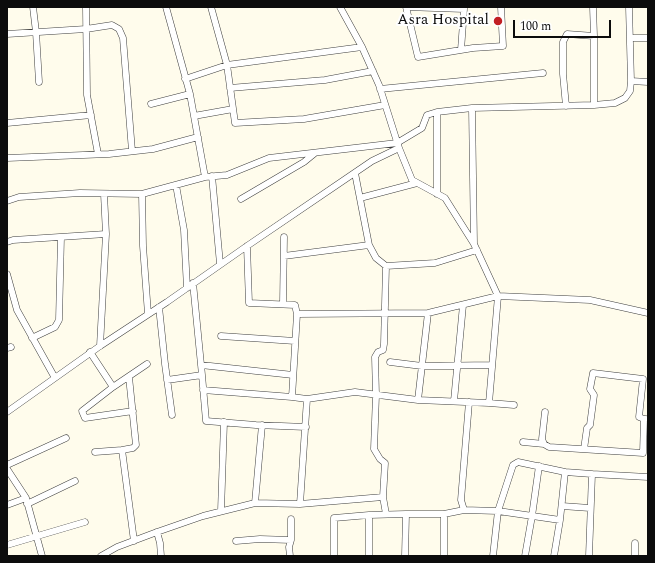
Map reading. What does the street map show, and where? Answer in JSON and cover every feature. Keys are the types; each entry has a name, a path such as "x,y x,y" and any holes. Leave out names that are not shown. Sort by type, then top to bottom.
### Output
{"street":[{"path":"33,7 36,32 38,82"},
{"path":"86,7 87,95 98,154"},
{"path":"166,7 190,94 205,177"},
{"path":"211,7 227,65 234,124 304,118 385,105"},
{"path":"340,7 362,47 373,71 398,146 412,180 445,198 475,247 498,296 489,402"},
{"path":"461,50 464,8 406,7 418,57 461,50 502,46 501,7"},
{"path":"593,7 594,105"},
{"path":"7,412 90,352 159,307 372,161 398,146 422,128 427,115 437,112 472,108 594,105 615,103 625,98 630,91 631,81 629,7"},
{"path":"7,34 112,26 119,29 123,38 132,151"},
{"path":"566,106 563,74 563,42 566,34 594,36"},
{"path":"630,38 648,38"},
{"path":"185,78 227,65 362,47"},
{"path":"230,88 325,80 373,71"},
{"path":"380,89 543,72"},
{"path":"631,81 648,82"},
{"path":"151,104 190,94"},
{"path":"472,108 475,247"},
{"path":"194,116 233,109"},
{"path":"437,112 437,194"},
{"path":"7,123 91,115"},
{"path":"7,158 98,154 153,149 198,137"},
{"path":"7,201 19,197 80,194 142,194 205,177 227,175 269,158 316,152 398,146"},
{"path":"241,199 304,162 316,152"},
{"path":"355,173 369,245 376,258 386,266 435,263 475,247"},
{"path":"212,176 220,264"},
{"path":"360,198 417,183"},
{"path":"176,185 184,230 187,288"},
{"path":"100,346 106,234 104,194"},
{"path":"142,194 143,246 148,314"},
{"path":"7,242 13,240 106,234"},
{"path":"32,338 55,327 59,320 61,237"},
{"path":"283,304 284,237"},
{"path":"284,256 369,245"},
{"path":"246,246 249,303 295,305 297,314 292,397"},
{"path":"386,266 384,344 383,350 378,352 375,357 376,395 374,449 380,459 385,463 383,497 386,514"},
{"path":"7,274 16,310 55,378"},
{"path":"193,283 206,421 306,427"},
{"path":"297,314 428,314 498,296 590,300 648,313"},
{"path":"454,401 463,305"},
{"path":"159,307 172,415"},
{"path":"418,400 428,314"},
{"path":"221,336 295,341"},
{"path":"90,352 113,387"},
{"path":"390,362 422,366 492,365"},
{"path":"133,411 84,418 82,411 113,387 147,364"},
{"path":"201,365 293,375"},
{"path":"523,442 544,444 549,446 584,449 643,453 646,419 638,417 643,379 593,373 590,389 594,395 590,425 586,428 584,449"},
{"path":"167,380 202,375"},
{"path":"94,452 122,450 133,448 136,445 129,377"},
{"path":"203,390 307,399 355,392 418,400 489,402 514,405"},
{"path":"300,504 307,399"},
{"path":"464,510 461,500 469,402"},
{"path":"544,444 542,439 545,412"},
{"path":"222,511 224,422"},
{"path":"255,503 262,425"},
{"path":"7,465 66,438"},
{"path":"122,450 134,541"},
{"path":"493,556 498,511 513,465 518,462 565,472 648,477"},
{"path":"525,556 539,466"},
{"path":"7,469 26,501 42,556"},
{"path":"554,556 562,506 565,472"},
{"path":"588,556 592,474"},
{"path":"7,505 26,501 75,481"},
{"path":"100,556 117,547 203,516 255,503 300,504 383,497"},
{"path":"562,506 590,508"},
{"path":"334,556 334,518 386,514 444,514 464,510 498,511 560,520"},
{"path":"405,556 406,514"},
{"path":"444,514 444,556"},
{"path":"369,515 369,556"},
{"path":"290,556 289,547 291,540 291,519"},
{"path":"7,545 85,522"},
{"path":"157,532 161,556"},
{"path":"236,541 291,540"},
{"path":"635,543 635,556"}],"place":[{"name":"Asra Hospital","path":"498,21"}]}
